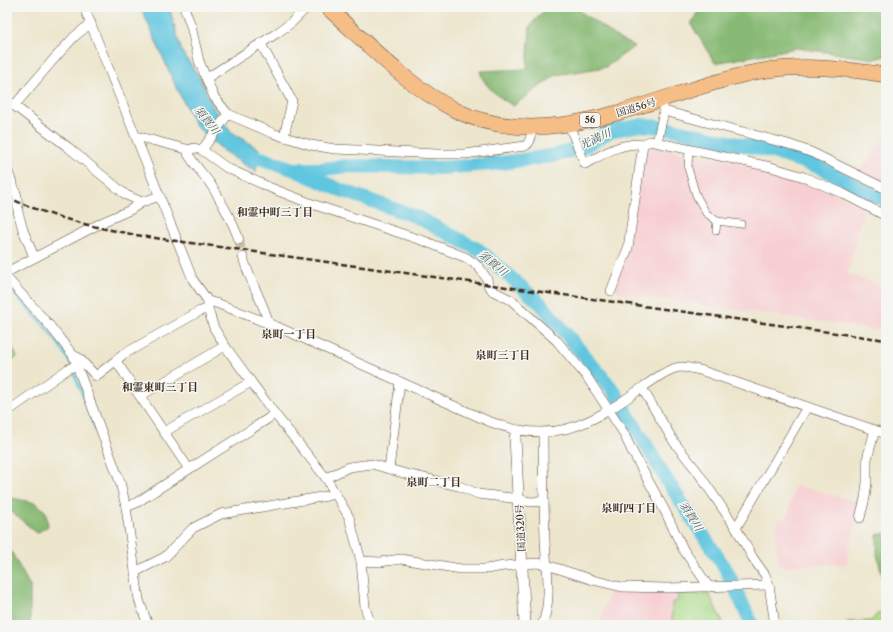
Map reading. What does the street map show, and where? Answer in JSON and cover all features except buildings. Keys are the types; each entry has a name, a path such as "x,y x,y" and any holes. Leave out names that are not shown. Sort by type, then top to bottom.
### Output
{"highway":[{"name":"国道56号","path":"327,7 404,77 433,98 456,111 483,121 511,126 571,131 596,118 662,109 722,80 756,72 786,68 838,68 886,75"}],"street":[{"path":"84,7 193,280 208,305 214,328 225,346 274,413 326,478 349,517 361,561 365,607 371,625"},
{"path":"184,7 191,26 199,61 214,97 227,116 284,137 311,145 335,148 465,154 526,146 531,139 532,128"},
{"path":"207,78 291,23 307,7"},
{"path":"14,106 74,37 91,24"},
{"path":"261,44 292,100 284,137"},
{"path":"7,100 126,195 142,202"},
{"path":"657,140 662,109 788,144 813,153 886,189"},
{"path":"204,148 227,116"},
{"path":"571,131 585,164 614,148 625,144 643,144 657,140 689,149 771,167 804,177 886,216"},
{"path":"136,136 190,150 194,148 204,148 227,168 271,188 327,209 424,241 467,258 479,267 487,279 488,285 493,291 511,300 557,341 612,409 683,549 711,587"},
{"path":"611,291 628,248 643,144"},
{"path":"689,149 688,168 696,195 706,213 717,221 741,224"},
{"path":"190,150 188,154 194,165 209,182 229,218 239,240"},
{"path":"7,169 17,196 18,212 23,230 34,256"},
{"path":"7,272 34,256 130,210 142,202 160,196"},
{"path":"716,230 717,221"},
{"path":"243,257 246,269 267,316 269,324"},
{"path":"7,278 50,326 73,355 119,477 126,507 139,600 148,625"},
{"path":"73,355 79,358 96,376 124,354 208,305 219,304 345,356 488,421 517,431 543,433 563,431 589,421 612,409 657,377 679,367 689,367 886,434"},
{"path":"140,396 225,346"},
{"path":"116,361 189,469"},
{"path":"7,411 68,369 77,365"},
{"path":"164,432 251,382"},
{"path":"389,469 400,382"},
{"path":"639,390 674,442 698,471 765,575 764,585 775,625"},
{"path":"736,528 807,407"},
{"path":"126,507 136,503 269,418 274,413"},
{"path":"860,518 867,482 867,459 875,430"},
{"name":"国道320号","path":"517,431 515,438 525,595 525,625"},
{"path":"542,625 546,617 548,606 543,433"},
{"path":"326,478 349,467 372,464 406,474 459,486 478,494 512,498 530,502 544,501"},
{"path":"135,572 165,557 193,528 221,514 327,496 336,493"},
{"path":"361,561 380,562 401,559 461,569 480,569 537,563 574,575 622,587 711,587 764,585"}],"shaded area":[{"path":"886,135 886,186 859,172"},
{"path":"652,146 752,166 802,180 828,190 865,209 855,237 857,238 847,273 886,287 886,331 625,294 624,292 615,291 645,150"},
{"path":"795,485 862,503 854,528 846,564 779,566 775,536 777,523 781,518 787,519"},
{"path":"610,588 663,592 709,593 725,625 599,625"}],"green space":[{"path":"547,7 574,7 621,40 635,46 606,67 556,75 513,106 489,87 480,71 527,69 530,26"},
{"path":"700,7 886,7 886,56 874,59 797,48 715,63 691,24"},
{"path":"7,336 17,357 7,362"},
{"path":"7,497 36,503 46,512 48,526 37,533 7,508"},
{"path":"886,533 886,590 877,555 877,535"},
{"path":"7,547 12,553 30,586 30,625 7,625"},
{"path":"677,593 709,594 724,625 672,625 672,603 678,600"},
{"path":"879,612 886,613 886,625 847,625 847,622 871,621"}],"water":[{"path":"142,7 169,7 182,52 199,77 214,109 230,131 259,149 256,172 225,152 196,126 176,87"}],"waterway":[{"name":"光満川","path":"297,169 321,169 348,166 441,168 502,163 557,155 585,146 610,131 641,125 668,128 773,152 819,167 886,201"},
{"name":"須賀川","path":"242,152 293,169 338,189 417,217 479,250 541,304 614,391 668,482 727,571 752,625"},
{"path":"7,286 50,333 58,343 71,365"},
{"path":"73,370 96,431"}],"tunnel":[{"path":"239,240 243,257"}],"railway":[{"path":"7,197 41,211 76,222 148,237 886,340"}],"district":[{"name":"和霊中町三丁目","path":"275,212"},
{"name":"泉町一丁目","path":"289,334"},
{"name":"泉町三丁目","path":"503,355"},
{"name":"和霊東町三丁目","path":"160,387"},
{"name":"泉町二丁目","path":"434,482"},
{"name":"泉町四丁目","path":"629,508"}]}
